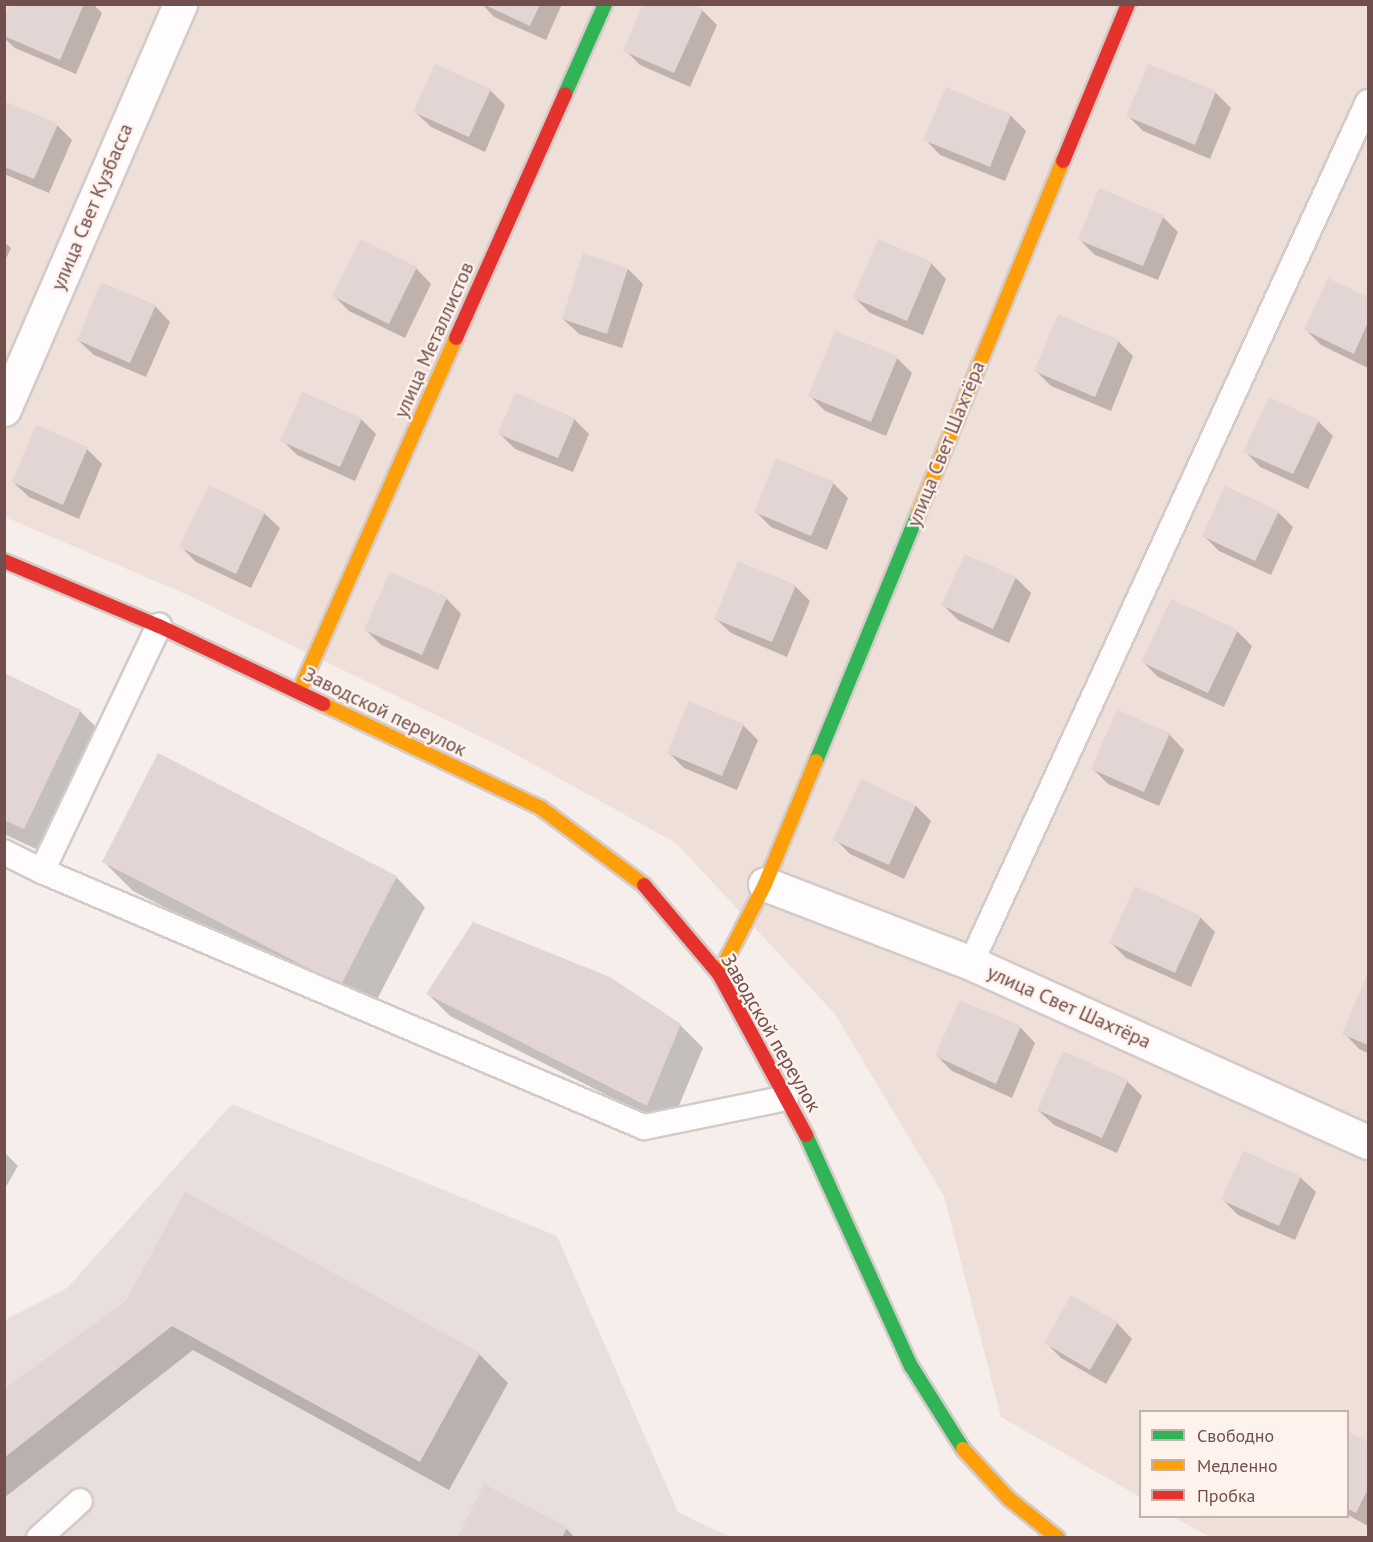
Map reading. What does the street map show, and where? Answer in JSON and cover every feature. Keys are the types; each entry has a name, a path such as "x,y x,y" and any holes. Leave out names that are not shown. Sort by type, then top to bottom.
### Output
{"street":[{"name":"улица Свет Кузбасса","path":"4,410 180,4"},
{"name":"улица Металлистов","path":"299,692 605,4"},
{"name":"улица Свет Шахтёра","path":"719,974 765,884 1128,4"},
{"name":"Заводской переулок","path":"4,561 159,626 541,808 645,886 719,974 803,1128 911,1366 956,1440 1008,1498 1058,1538"},
{"name":"улица Свет Шахтёра","path":"765,884 971,963 1368,1142"}],"lane":[{"path":"971,963 1368,102"},
{"path":"42,871 159,626"},
{"path":"4,852 42,871 644,1127 786,1098"},
{"path":"39,1538 80,1501"}],"shaded area":[{"path":"5,5 1368,5 1368,1537 1210,1537 1176,1518 1349,1518 1349,1410 1139,1410 1139,1496 1001,1417 944,1196 835,1014 676,843 504,748 190,596 5,517"},
{"path":"232,1104 557,1236 678,1512 730,1537 5,1538 5,1320 67,1288"}],"building":[{"path":"10,4 84,4 60,60 4,36 4,17"},
{"path":"483,4 540,4 530,26"},
{"path":"643,4 693,4 703,9 674,73 623,51"},
{"path":"435,64 491,89 469,137 413,112"},
{"path":"1148,64 1216,91 1195,145 1126,116"},
{"path":"946,87 1011,114 990,167 923,140"},
{"path":"4,101 58,124 34,179 4,167"},
{"path":"1099,188 1164,215 1143,266 1078,240"},
{"path":"360,239 417,267 389,324 332,296"},
{"path":"878,239 932,262 907,321 853,298"},
{"path":"583,253 628,268 607,334 562,319"},
{"path":"1328,278 1368,297 1368,322 1354,354 1304,330"},
{"path":"101,282 156,305 130,363 77,340"},
{"path":"1058,314 1119,340 1095,397 1034,371"},
{"path":"835,331 898,356 871,422 808,396"},
{"path":"302,392 362,418 340,467 280,441"},
{"path":"515,393 575,418 558,458 498,434"},
{"path":"1269,397 1319,420 1293,474 1243,452"},
{"path":"36,425 88,447 63,505 12,482"},
{"path":"776,458 834,482 811,536 754,512"},
{"path":"209,485 265,512 236,574 179,547"},
{"path":"1225,486 1279,511 1255,561 1202,536"},
{"path":"965,554 1016,577 993,629 941,605"},
{"path":"738,561 796,585 772,642 714,619"},
{"path":"390,572 447,597 422,655 364,630"},
{"path":"1171,599 1238,630 1208,693 1141,662"},
{"path":"4,673 81,710 24,829 4,820"},
{"path":"689,701 744,724 722,776 667,753"},
{"path":"1117,710 1170,733 1144,792 1091,769"},
{"path":"158,753 397,876 341,985 102,862"},
{"path":"861,779 916,805 889,865 833,840"},
{"path":"1135,886 1201,916 1175,973 1109,943"},
{"path":"473,922 610,977 681,1024 647,1106 426,994"},
{"path":"1368,973 1368,1045 1342,1034"},
{"path":"960,1000 1021,1026 996,1084 935,1056"},
{"path":"1063,1051 1128,1080 1102,1138 1037,1110"},
{"path":"1243,1151 1301,1176 1279,1226 1221,1200"},
{"path":"185,1192 480,1353 420,1462 172,1326 4,1458 4,1389 126,1301"},
{"path":"1071,1295 1118,1322 1090,1370 1044,1343"},
{"path":"1349,1432 1368,1442 1368,1489 1356,1513 1349,1510"},
{"path":"484,1484 567,1527 562,1538 457,1538"}],"traffic: fast":[{"path":"565,94 605,4"},
{"path":"816,761 918,514"},
{"path":"806,1135 911,1366 963,1449"}],"traffic: slow":[{"path":"918,514 1063,161"},
{"path":"299,692 456,338"},
{"path":"323,704 541,808 644,885"},
{"path":"719,974 765,884 816,761"},
{"path":"963,1449 1008,1498 1058,1538"}],"traffic: jam":[{"path":"1063,161 1128,4"},
{"path":"456,338 565,94"},
{"path":"4,561 159,626 323,704"},
{"path":"644,885 719,974 806,1135"}]}
